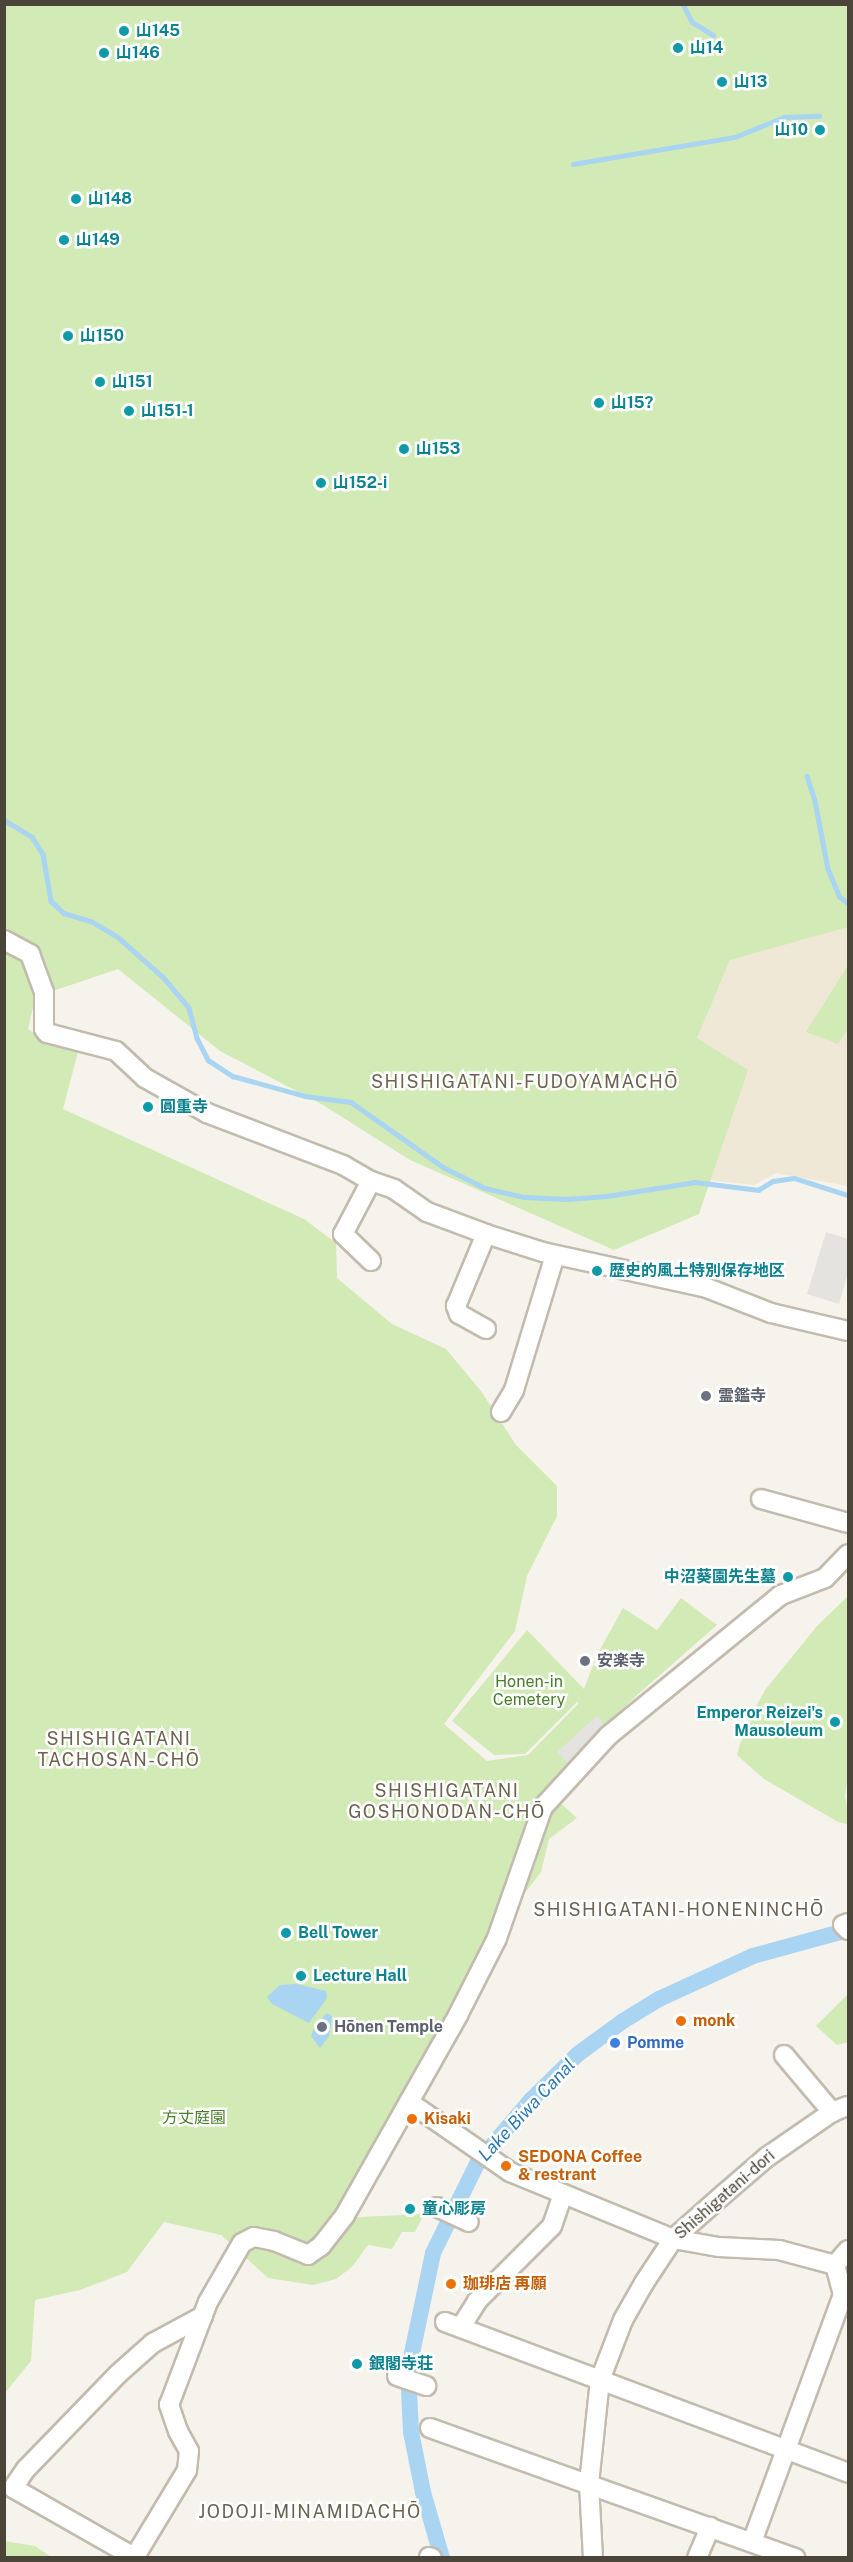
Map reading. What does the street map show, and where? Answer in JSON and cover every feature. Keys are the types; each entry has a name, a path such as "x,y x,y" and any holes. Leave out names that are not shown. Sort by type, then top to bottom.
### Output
{"street":[{"path":"4,940 30,954 44,992 44,1029 48,1033 116,1052 145,1078 207,1113 320,1155 371,1181 394,1189 427,1212 486,1234 555,1255 707,1288 771,1313 849,1330"},
{"path":"371,1181 343,1234 371,1261"},
{"path":"486,1234 456,1306 459,1314 486,1329"},
{"path":"501,1412 514,1390 555,1255"},
{"path":"761,1499 849,1523"},
{"path":"203,2316 153,2343 118,2374 26,2469 13,2488 134,2557 187,2470 189,2451 178,2431 169,2404 203,2316 208,2302 242,2243 254,2237 274,2241 308,2255 321,2246 345,2215 497,1938 543,1807 608,1736 781,1595 825,1578 849,1554"},
{"path":"784,2055 841,2109"},
{"path":"409,2102 510,2172 673,2239 719,2247 779,2250 835,2265"},
{"name":"Shishigatani-dori","path":"593,2558 589,2484 600,2380 623,2320 673,2239 767,2157 841,2109"},
{"path":"563,2194 552,2226 453,2324 849,2473"},
{"path":"835,2265 849,2250"},
{"path":"752,2542 846,2297 835,2265"},
{"path":"430,2428 796,2558"},
{"path":"697,2558 710,2527"}],"shaded area":[{"path":"848,908 848,1186 776,1173 754,1185 710,1180 667,1118 720,978 744,937"},
{"path":"826,1232 848,1239 848,1272 839,1304 807,1294"},
{"path":"597,1716 608,1728 569,1764 557,1752"}],"green space":[{"path":"5,5 848,5 848,927 730,960 697,1038 748,1070 699,1214 614,1250 410,1160 323,1105 220,1051 118,969 53,991 34,1003 28,1029 44,1040 79,1048 63,1109 304,1219 336,1243 337,1278 392,1324 446,1349 481,1391 516,1445 557,1486 557,1516 527,1576 515,1631 444,1724 487,1761 528,1755 578,1704 578,1701 525,1754 494,1755 452,1721 527,1630 584,1689 597,1655 623,1608 657,1630 681,1598 717,1625 636,1696 568,1762 564,1767 566,1769 547,1791 577,1818 549,1839 541,1872 495,1932 339,2218 424,2214 415,2232 402,2232 392,2249 368,2245 352,2267 336,2279 313,2285 268,2278 221,2235 164,2222 127,2272 80,2290 35,2300 31,2361 5,2393"},
{"path":"848,965 848,1029 838,1044 806,1032"},
{"path":"848,1596 848,1776 845,1796 848,1810 847,1824 838,1822 764,1779 737,1755 744,1729 765,1690 817,1626"},
{"path":"848,1994 848,2042 837,2045 816,2026"},
{"path":"4,2541 35,2546 51,2557 5,2557"}],"water":[{"path":"296,1984 326,1991 327,1998 309,2023 272,2004 267,1997 280,1985"},
{"path":"327,2013 332,2016 329,2036 320,2048 311,2036 315,2025"}],"waterway":[{"path":"683,4 692,22 713,35"},
{"path":"573,164 735,137 784,117 819,116"},
{"path":"807,776 815,801 828,869 840,897 848,903"},
{"path":"4,820 32,837 43,854 51,901 64,913 91,921 119,938 164,978 189,1008 197,1038 208,1060 233,1076 305,1096 351,1102 443,1167 485,1188 524,1197 566,1199 607,1196 695,1182 758,1190 773,1181 794,1178 848,1195"},
{"name":"Lake Biwa Canal","path":"442,2558 423,2492 411,2432 409,2389 412,2353 433,2253 478,2162 531,2100 578,2054 623,2021 659,1999 753,1956 848,1930"}],"place":[{"name":"山145","path":"124,31"},
{"name":"山14","path":"678,48"},
{"name":"山146","path":"104,53"},
{"name":"山13","path":"722,82"},
{"name":"山10","path":"820,130"},
{"name":"山148","path":"76,199"},
{"name":"山149","path":"64,240"},
{"name":"山150","path":"68,336"},
{"name":"山151","path":"100,382"},
{"name":"山15?","path":"599,403"},
{"name":"山151-1","path":"129,411"},
{"name":"山153","path":"404,449"},
{"name":"山152-i","path":"321,483"},
{"name":"圓重寺","path":"148,1107"},
{"name":"歴史的風土特別保存地区","path":"597,1271"},
{"name":"霊鑑寺","path":"706,1396"},
{"name":"中沼葵園先生墓","path":"788,1577"},
{"name":"安楽寺","path":"585,1661"},
{"name":"Emperor Reizei's Mausoleum","path":"835,1722"},
{"name":"Bell Tower","path":"286,1933"},
{"name":"Lecture Hall","path":"301,1976"},
{"name":"monk","path":"681,2021"},
{"name":"Hōnen Temple","path":"322,2027"},
{"name":"Pomme","path":"615,2043"},
{"name":"Kisaki","path":"412,2119"},
{"name":"SEDONA Coffee & restrant","path":"506,2166"},
{"name":"童心彫房","path":"410,2209"},
{"name":"珈琲店 再願","path":"451,2284"},
{"name":"銀閣寺荘","path":"357,2364"}],"district":[{"name":"SHISHIGATANI-FUDOYAMACHŌ","path":"525,1082"},
{"name":"SHISHIGATANI TACHOSAN-CHŌ","path":"119,1750"},
{"name":"SHISHIGATANI GOSHONODAN-CHŌ","path":"447,1802"},
{"name":"SHISHIGATANI-HONENINCHŌ","path":"679,1910"},
{"name":"JODOJI-MINAMIDACHŌ","path":"310,2512"}],"park label":[{"name":"Honen-in Cemetery","path":"529,1691"},
{"name":"方丈庭園","path":"194,2118"}]}
